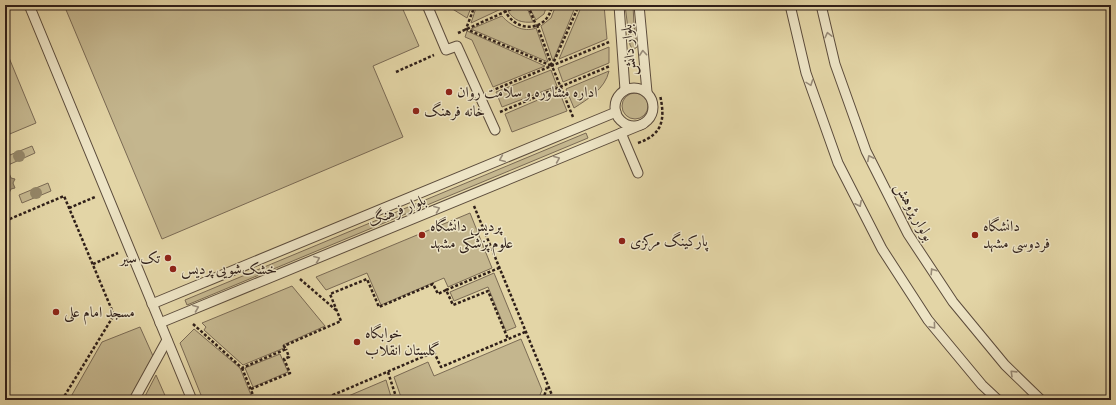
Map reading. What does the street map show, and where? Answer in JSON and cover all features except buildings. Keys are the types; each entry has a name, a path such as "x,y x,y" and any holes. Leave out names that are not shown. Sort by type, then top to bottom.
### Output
{"lane":[{"path":"29,5 192,400"},
{"path":"427,5 446,50 457,46 495,130"},
{"name":"بلوار دانش","path":"620,5 625,90"},
{"name":"بلوار دانش","path":"639,5 647,92"},
{"path":"790,5 806,73 838,163 882,249 928,320 982,385 998,400"},
{"name":"بولوار پژوهش","path":"821,5 835,64 866,151 908,234 953,302 1005,365 1041,400"},
{"path":"632,88 640,88 647,92 654,105 653,112 649,119 643,124 636,126 628,125 622,122 617,116 615,109 619,94 632,88"},
{"name":"بلوار فرهنگ","path":"152,304 616,112"},
{"name":"بلوار فرهنگ","path":"160,323 643,124"},
{"path":"621,132 638,173"},
{"path":"134,400 167,340"}],"path":[{"path":"466,29 475,5"},
{"path":"503,5 505,12 515,23 530,27 544,21 549,15 552,5"},
{"path":"455,34 520,5"},
{"path":"524,5 529,5 577,127"},
{"path":"552,66 579,5"},
{"path":"466,29 552,66"},
{"path":"491,91 611,41"},
{"path":"396,72 446,50"},
{"path":"500,112 612,66"},
{"path":"69,208 106,192"},
{"path":"5,221 64,196 114,315 62,400"},
{"path":"470,196 554,400"},
{"path":"92,264 111,256"},
{"path":"251,389 290,373 284,359 289,356 284,346 341,322 330,294 367,279 379,307 434,284 438,294 499,268"},
{"path":"300,279 337,312"},
{"path":"446,290 453,306 488,291 508,339"},
{"path":"193,324 242,368 256,400"},
{"path":"335,400 333,395 434,352 440,367 525,332"},
{"path":"242,368 286,349"},
{"path":"388,372 397,400"},
{"path":"543,400 548,386"}],"shaded area":[{"path":"64,5 401,5 419,46 373,66 403,137 162,239"},
{"path":"446,5 472,5 467,18"},
{"path":"477,5 499,5 501,9 471,23"},
{"path":"522,5 527,8 533,22 519,21 508,11"},
{"path":"531,5 547,5 544,14 536,20 529,7"},
{"path":"556,5 576,5 553,61 541,26 551,18"},
{"path":"582,5 604,5 607,39 559,59"},
{"path":"625,5 633,5 637,47 633,50 630,45"},
{"path":"502,16 509,22 522,29 526,30 536,28 548,62 471,29"},
{"path":"467,31 545,66 493,87 472,40 465,37"},
{"path":"609,47 609,63 563,82 558,68"},
{"path":"5,48 36,123 5,136"},
{"path":"551,70 557,86 502,107 496,92"},
{"path":"609,71 600,88 574,108 566,89"},
{"path":"559,91 567,111 512,132 505,114"},
{"path":"635,93 644,97 648,106 644,115 635,119 626,115 622,106 626,97"},
{"path":"586,133 588,138 187,305 185,300"},
{"path":"32,146 35,153 6,166 5,157"},
{"path":"9,173 11,178 15,179 13,183 15,188 11,189 9,193 5,192 5,175"},
{"path":"48,183 51,191 22,203 19,195"},
{"path":"470,213 492,268 448,287 444,278 381,305 367,273 326,290 316,277"},
{"path":"494,273 516,327 506,331 488,287 454,301 450,292"},
{"path":"292,286 325,326 283,345 284,348 243,365 204,330 206,327 202,323"},
{"path":"140,327 153,356 129,400 69,400 102,342"},
{"path":"194,329 240,368 253,400 203,400 180,343"},
{"path":"521,339 542,390 538,400 402,400 394,377 428,362 434,376"},
{"path":"280,354 288,372 253,387 245,368"},
{"path":"156,375 167,400 143,400"},
{"path":"386,380 392,400 339,400"}],"place":[{"name":"اداره مشاوره و سلامت روان","path":"449,92"},
{"name":"خانه فرهنگ","path":"416,111"},
{"name":"پردیس دانشگاه علوم پزشکی مشهد","path":"422,235"},
{"name":"دانشگاه فردوسی مشهد","path":"975,235"},
{"name":"پارکینگ مرکزی","path":"622,241"},
{"name":"تک سیر","path":"168,258"},
{"name":"خشک‌شویی پردیس","path":"173,269"},
{"name":"مسجد امام علی","path":"56,312"},
{"name":"خوابگاه گلستان انقلاب","path":"357,342"}]}
